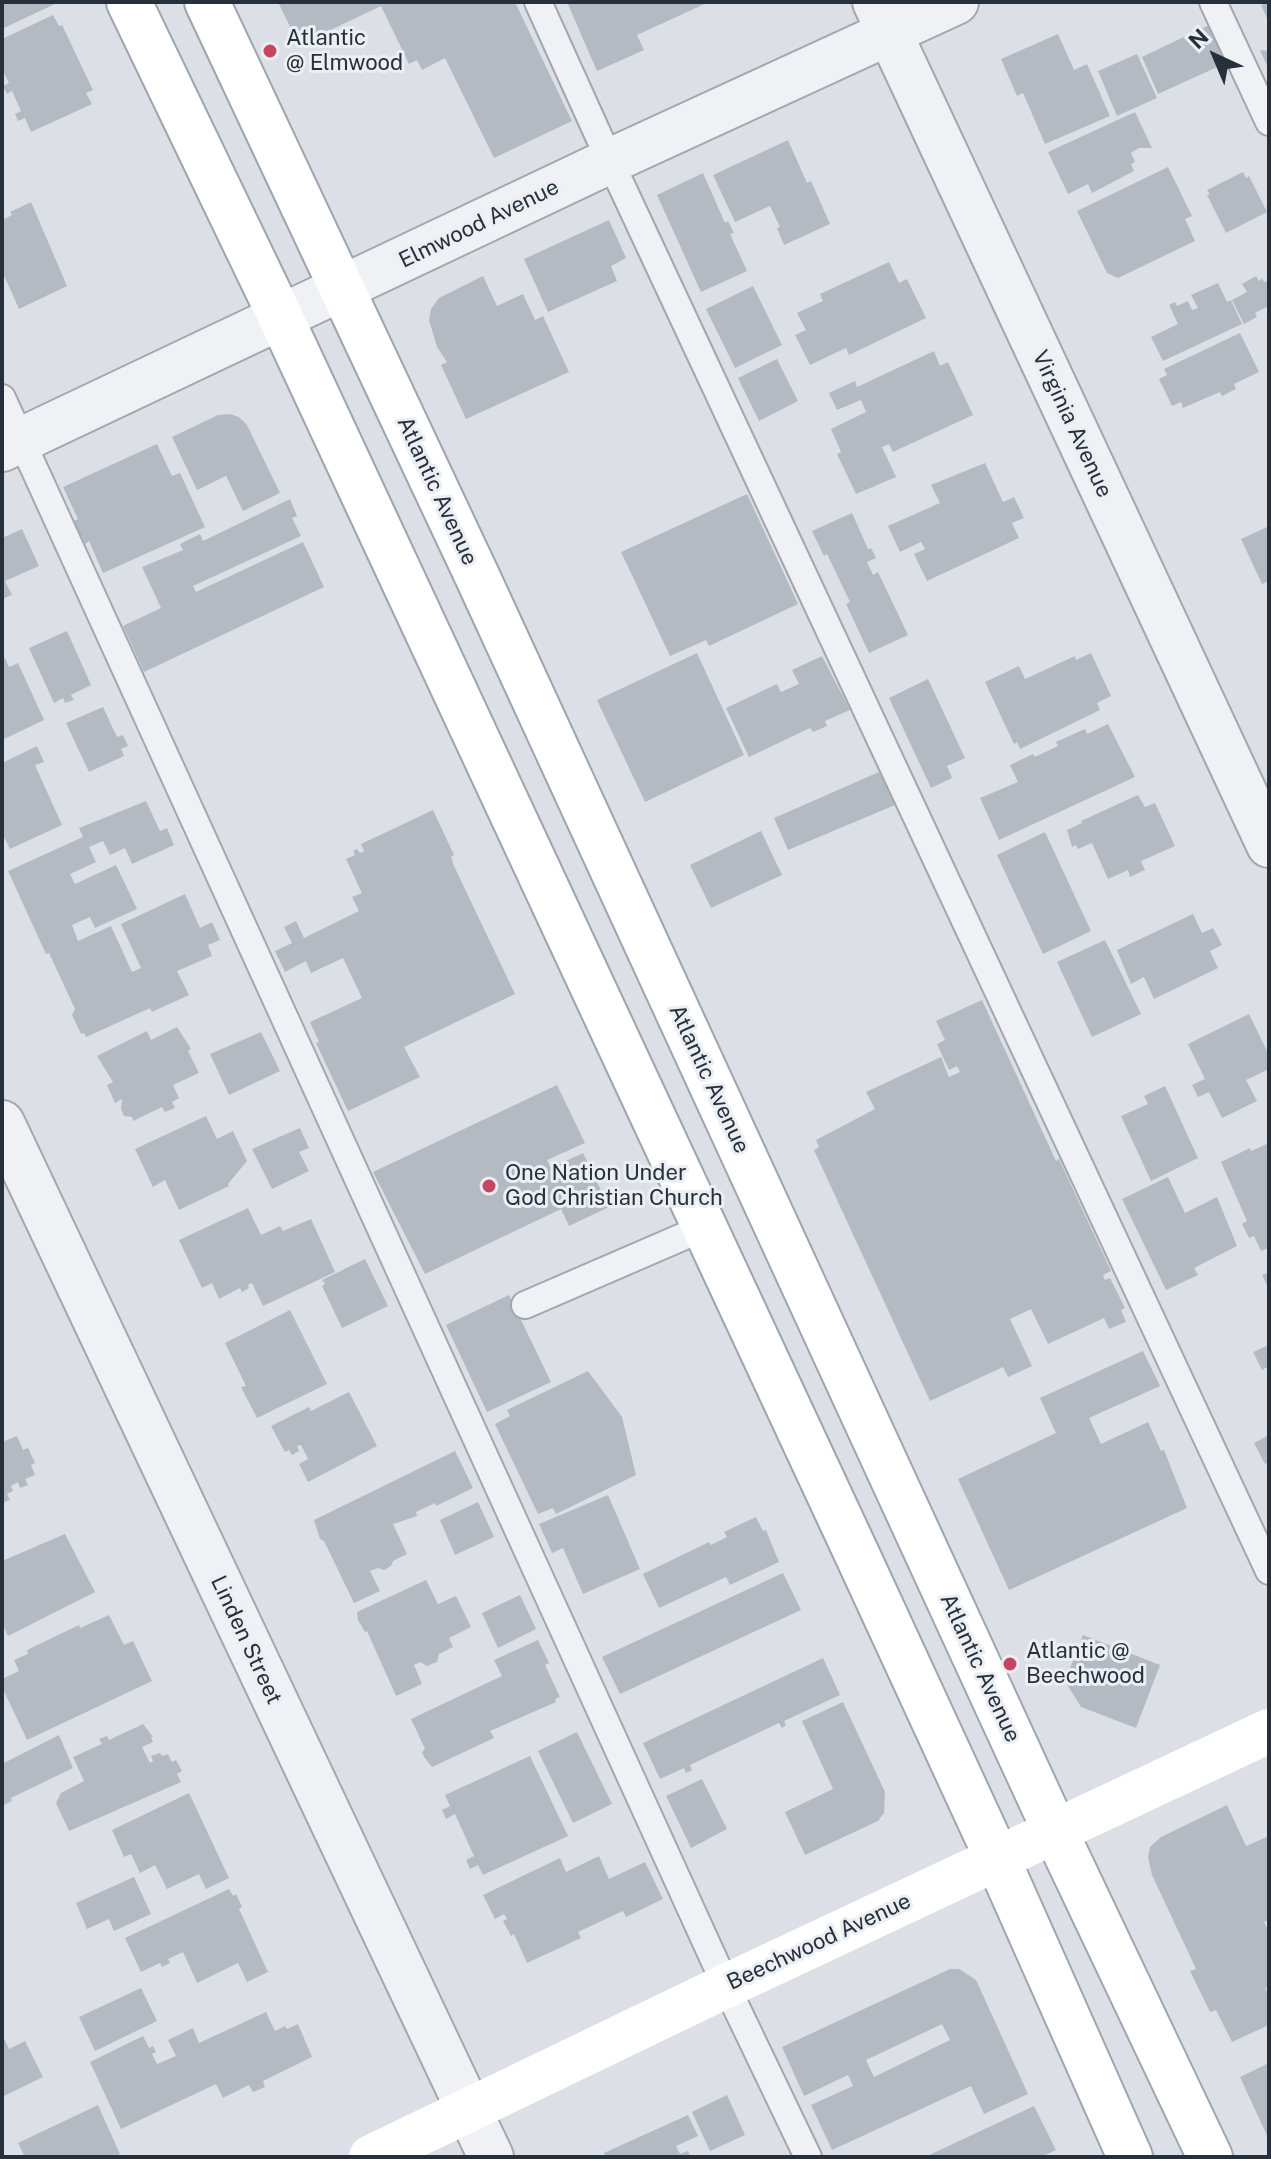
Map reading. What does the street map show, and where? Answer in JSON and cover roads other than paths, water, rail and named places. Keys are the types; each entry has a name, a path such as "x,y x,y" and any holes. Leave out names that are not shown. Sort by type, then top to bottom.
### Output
{"main road":[{"path":"129,2 281,318 997,1858 1130,2157"},
{"name":"Atlantic Avenue","path":"207,2 343,289 1055,1831 1210,2157"},
{"name":"Beechwood Avenue","path":"371,2157 1269,1731"}],"street":[{"name":"Elmwood Avenue","path":"12,444 610,161 882,18 956,2"},
{"name":"Virginia Avenue","path":"882,18 1269,845"},
{"name":"Linden Street","path":"2,1123 491,2157"}],"lane":[{"path":"538,2 1269,1571"},
{"path":"1213,2 1269,122"},
{"path":"2,398 12,444 808,2157"},
{"path":"525,1305 703,1228"}],"place":[{"name":"Atlantic @ Elmwood","path":"270,51"},
{"name":"One Nation Under God Christian Church","path":"489,1186"},
{"name":"Atlantic @ Beechwood","path":"1010,1664"}]}
